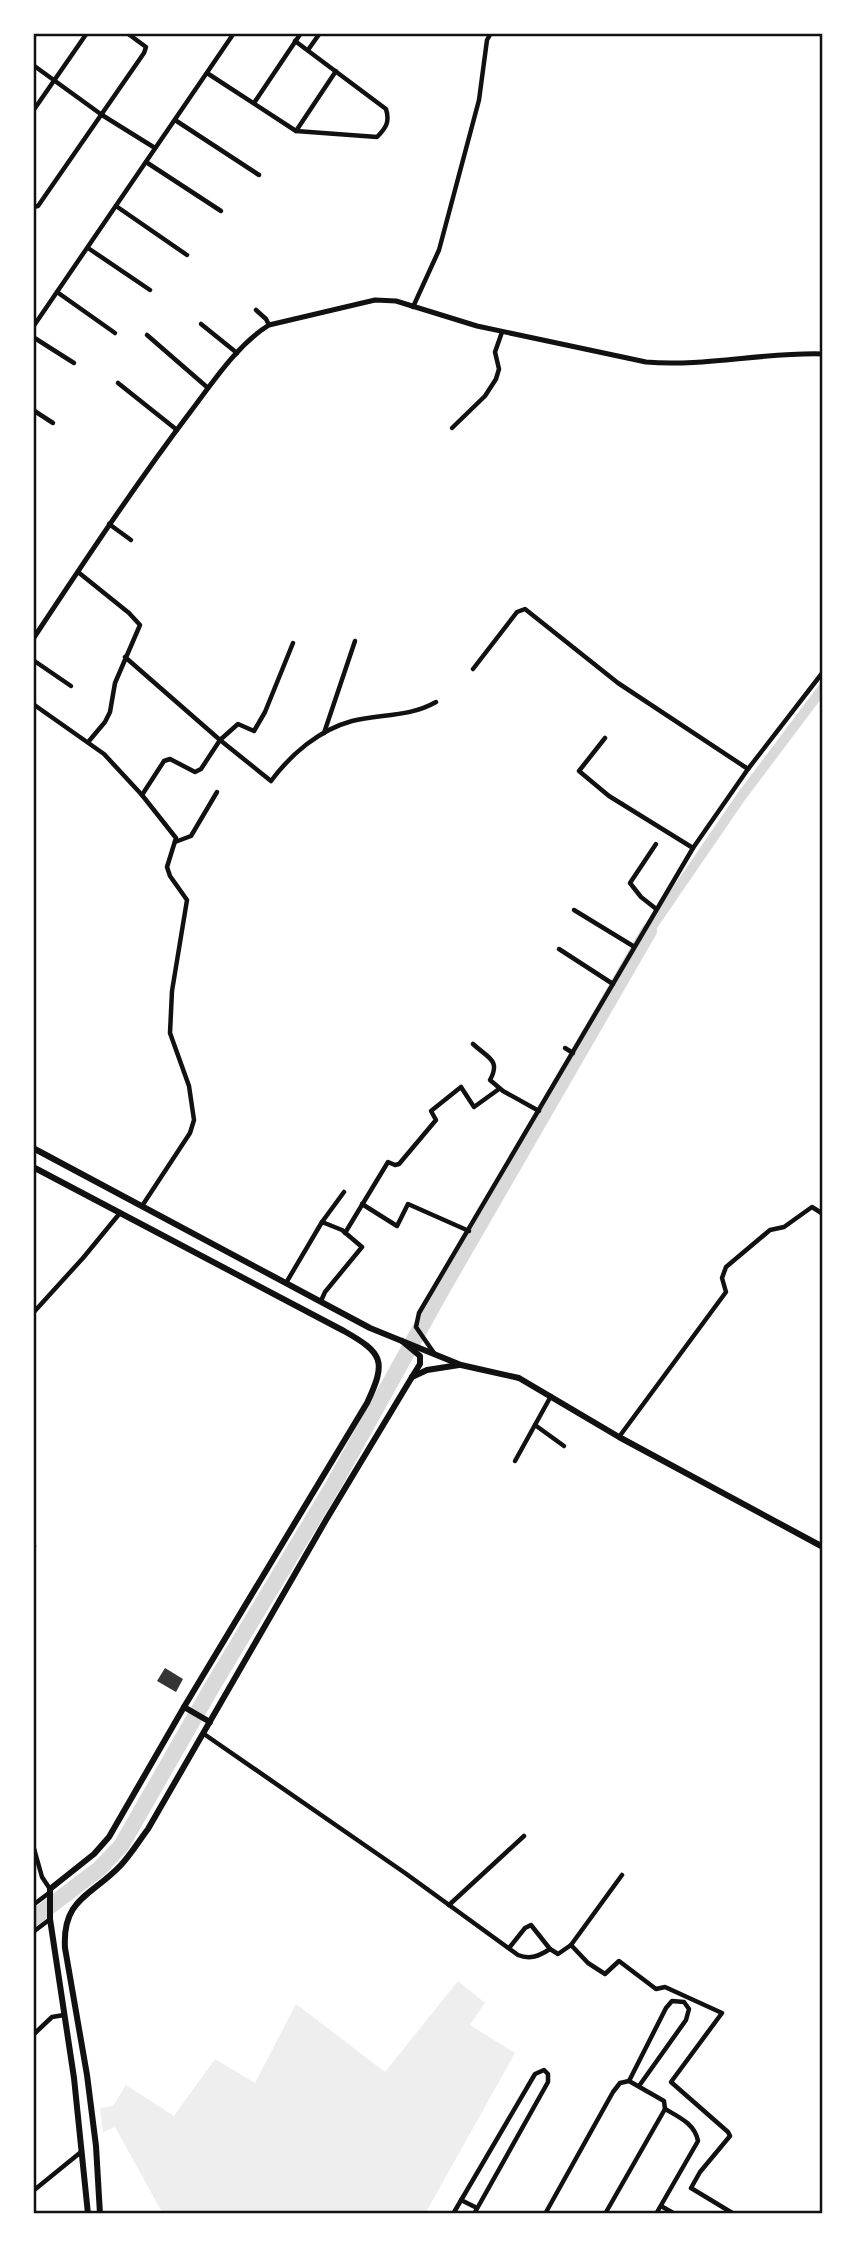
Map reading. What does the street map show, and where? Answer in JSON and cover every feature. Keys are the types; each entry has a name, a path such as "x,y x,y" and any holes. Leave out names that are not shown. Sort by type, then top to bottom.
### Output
{"main road":[{"path":"33,1148 285,1284 405,1343 461,1365 519,1378 619,1437 823,1547"},
{"path":"33,1167 344,1331 375,1352 378,1370 367,1403 109,1838 49,1893 50,1918 74,2078 88,2214"},
{"path":"100,2214 90,2098 64,1929 68,1915 76,1904 121,1865 148,1829 326,1520 420,1364 420,1356 415,1347"},
{"path":"412,1377 436,1368 461,1365"},
{"path":"187,1708 210,1722"}],"street":[{"path":"33,111 87,33"},
{"path":"33,207 38,206 144,53 145,47 127,33"},
{"path":"33,327 234,33"},
{"path":"254,103 300,33"},
{"path":"308,50 320,33"},
{"path":"413,307 439,250 480,100 487,40 491,33"},
{"path":"207,73 296,131 377,137 389,119 386,109 295,41"},
{"path":"33,65 102,115 155,148"},
{"path":"296,131 337,71"},
{"path":"175,120 259,175"},
{"path":"146,162 221,211"},
{"path":"116,206 187,255"},
{"path":"88,248 150,290"},
{"path":"57,292 115,333"},
{"path":"33,639 109,524 208,388 237,353 269,325 374,300 396,300 502,332 660,363 765,355 823,354"},
{"path":"256,310 266,318 269,325"},
{"path":"201,324 237,353"},
{"path":"452,428 485,396 496,379 499,369 495,352 502,332"},
{"path":"147,335 208,388"},
{"path":"33,337 74,363"},
{"path":"117,383 177,430"},
{"path":"33,410 52,423"},
{"path":"109,524 131,540"},
{"path":"78,572 140,625 115,683 110,712 89,741"},
{"path":"473,669 517,612 525,609 618,683 748,769"},
{"path":"324,733 355,641"},
{"path":"142,795 164,761 170,759 195,772 201,769 220,740 238,724 254,731 265,712 293,643"},
{"path":"125,657 271,781 289,758 324,733 352,721 420,711 436,702"},
{"path":"33,660 71,686"},
{"path":"435,1354 416,1327 419,1313 573,1053 655,908 748,769 823,672"},
{"path":"33,704 89,741 118,768 176,838 167,867 187,900 172,991 170,1033 189,1086 194,1120 190,1133 141,1207"},
{"path":"605,738 579,771 609,796 693,848"},
{"path":"175,842 191,836 217,792"},
{"path":"655,908 641,897 630,883 656,844"},
{"path":"574,910 634,946"},
{"path":"559,950 613,984"},
{"path":"473,1044 495,1064 496,1069 489,1080 499,1089 539,1111"},
{"path":"565,1048 573,1053"},
{"path":"345,1233 388,1162 399,1164 436,1119 430,1111 461,1087 474,1107 499,1089"},
{"path":"285,1284 322,1222 344,1192"},
{"path":"362,1204 397,1226 408,1204 469,1231"},
{"path":"619,1437 726,1292 722,1278 726,1267 769,1230 784,1227 812,1207 823,1214"},
{"path":"33,1313 120,1213"},
{"path":"320,1302 362,1247 345,1233 322,1222"},
{"path":"515,1461 551,1396"},
{"path":"535,1426 564,1446"},
{"path":"204,1734 518,1955 526,1959 542,1955 550,1949"},
{"path":"449,1905 524,1836"},
{"path":"33,1845 49,1893 33,1905"},
{"path":"509,1948 525,1928 531,1925 550,1949 558,1954 571,1945 622,1875"},
{"path":"33,1932 50,1918"},
{"path":"571,1945 588,1963 605,1975 619,1961 656,1989 665,1987 722,2013 671,2082 730,2136 700,2172 691,2188 734,2214"},
{"path":"629,2081 666,2008 672,2001 684,2002 689,2009 686,2020 639,2086"},
{"path":"33,2035 52,2017 64,2015"},
{"path":"453,2214 461,2200 534,2074 544,2070 548,2074 548,2081 475,2211 461,2200"},
{"path":"545,2214 613,2092 620,2083 629,2081 664,2101 664,2109 605,2214"},
{"path":"656,2214 698,2141 696,2132 686,2121 664,2109"},
{"path":"33,2191 82,2151"},
{"path":"661,2206 675,2214"}],"shaded area":[{"path":"458,1981 485,2003 470,2025 515,2053 425,2214 163,2214 115,2127 103,2132 100,2108 113,2106 126,2085 174,2116 215,2059 255,2083 296,2004 385,2072"}],"building":[{"path":"165,1668 183,1679 176,1692 157,1681"}],"waterway":[{"path":"649,931 741,797 823,688"},
{"path":"33,1919 99,1869 121,1846 212,1687 334,1484 440,1293 649,931"}]}
